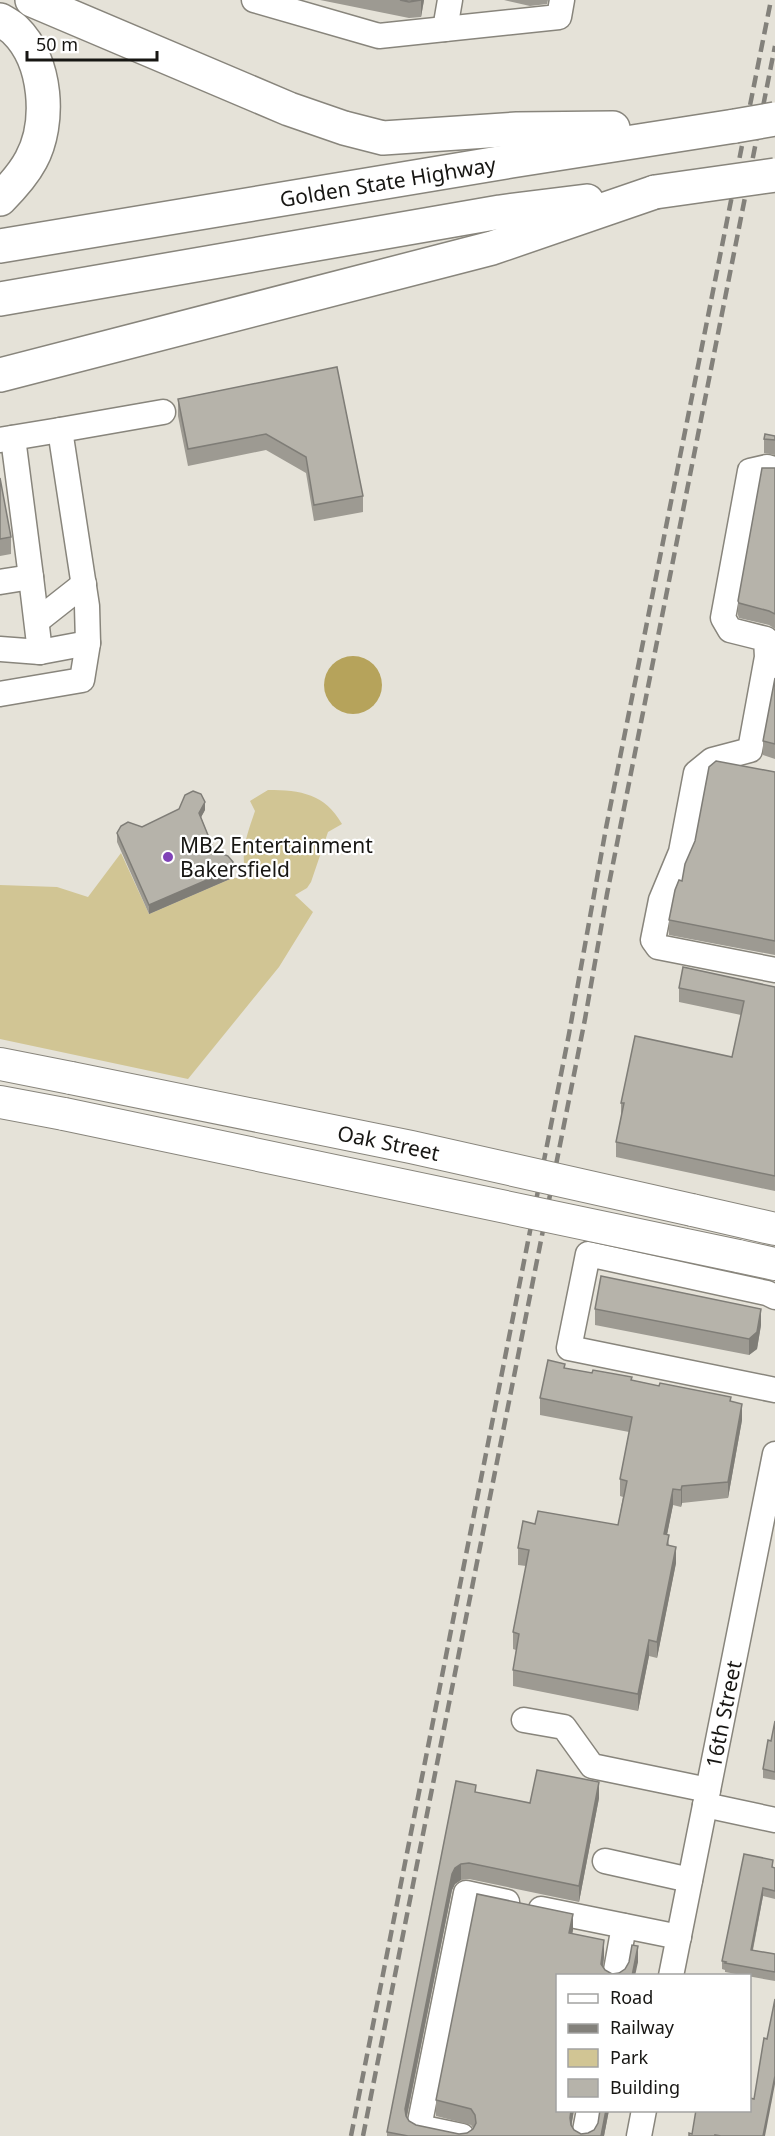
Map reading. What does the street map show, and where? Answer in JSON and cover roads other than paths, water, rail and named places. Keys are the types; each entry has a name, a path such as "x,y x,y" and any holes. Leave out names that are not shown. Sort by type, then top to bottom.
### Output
{"highway":[{"path":"32,0 290,109 344,128 383,138 517,129 735,126"},
{"path":"0,20 15,30 28,49 38,72 43,94 44,115 32,159 19,180 0,200"},
{"name":"Golden State Highway","path":"0,246 775,119"},
{"path":"0,299 500,212 775,175"},
{"path":"0,375 492,248 655,192"}],"main road":[{"name":"Oak Street","path":"0,1064 411,1147 775,1229"},
{"name":"Oak Street","path":"0,1102 775,1264"}],"street":[{"path":"254,0 379,36 559,17 562,0"},
{"path":"445,29 450,0"},
{"path":"40,652 31,577 7,439 163,412"},
{"path":"0,694 82,680 88,643 87,606 60,430"},
{"path":"775,469 767,467 750,471 723,618 730,630 766,639 767,657 750,750 712,760 696,773 681,852 661,900 654,940 658,948 775,970"},
{"path":"0,582 31,577"},
{"path":"36,621 84,584"},
{"path":"0,649 40,652 88,643"},
{"path":"712,760 764,770"},
{"path":"775,1297 768,1293 588,1254 569,1348 775,1390"},
{"name":"16th Street","path":"671,1974 775,1454"},
{"path":"524,1720 564,1727 592,1766 775,1820"},
{"path":"604,1861 690,1880"},
{"path":"462,2136 419,2127 466,1893 679,1937"},
{"path":"615,1974 624,1926"},
{"path":"584,2136 589,2112"},
{"path":"639,2136 644,2112"}],"railway":[{"path":"351,2136 569,1034 606,828 771,0"},
{"path":"363,2136 775,46"}],"place":[{"name":"MB2 Entertainment Bakersfield","path":"168,857"}]}
